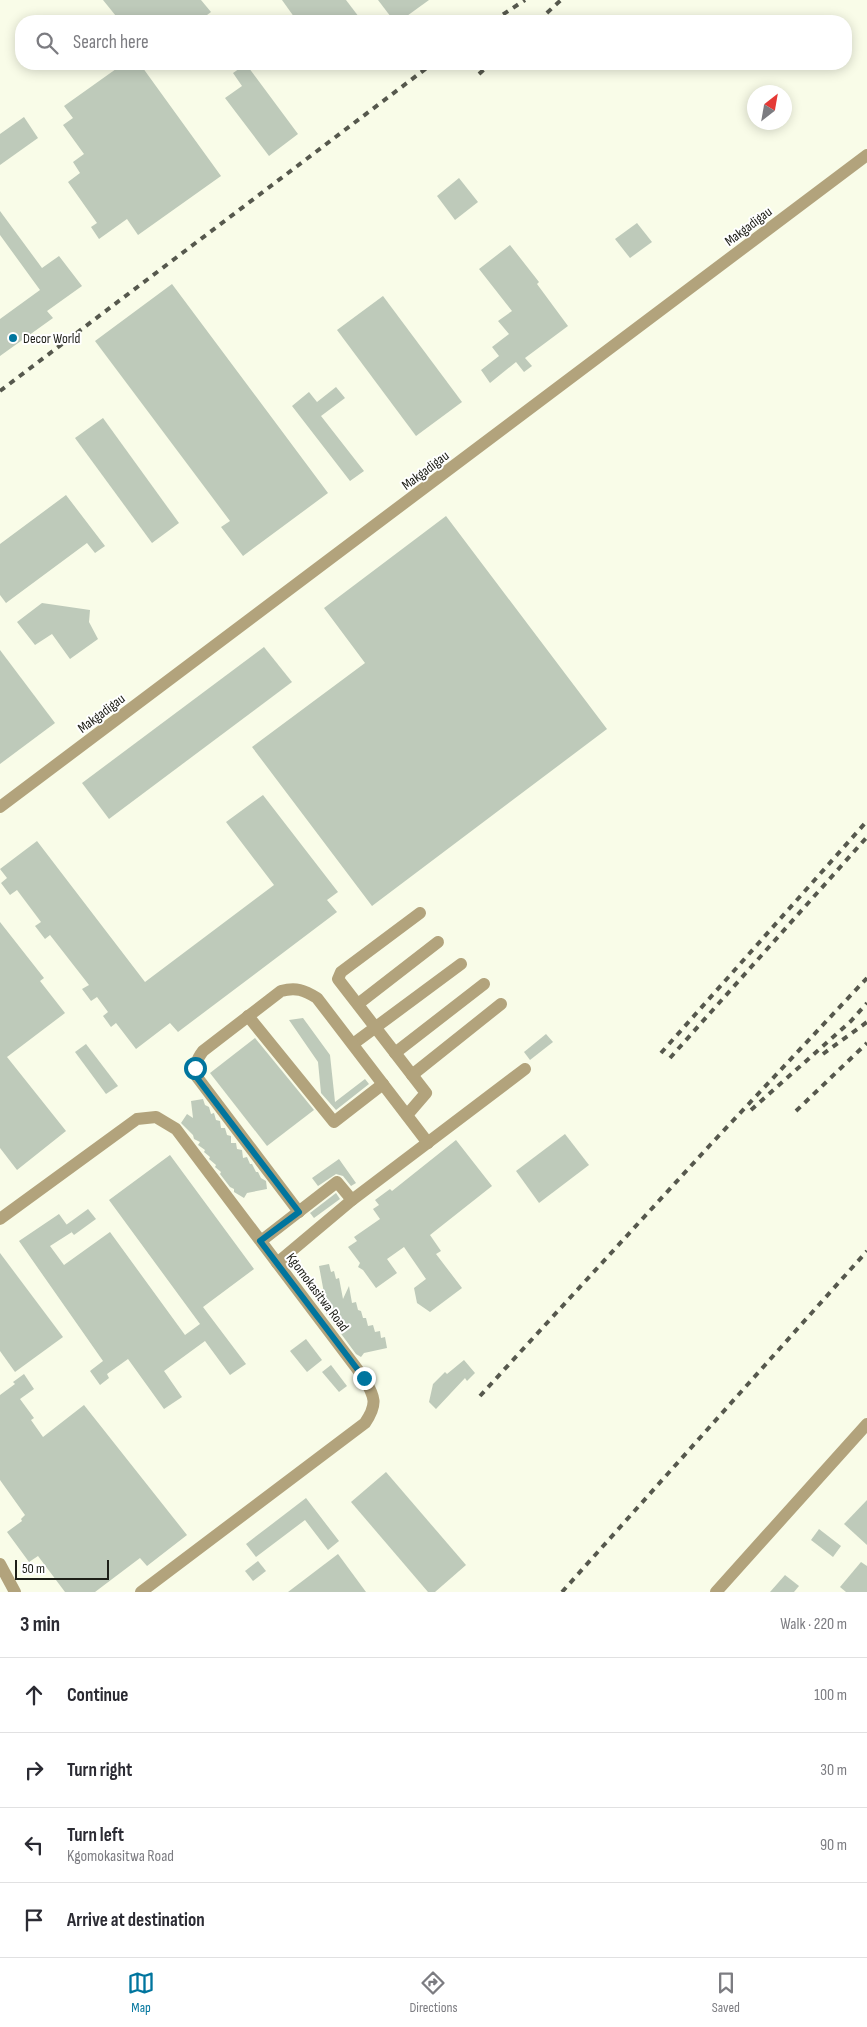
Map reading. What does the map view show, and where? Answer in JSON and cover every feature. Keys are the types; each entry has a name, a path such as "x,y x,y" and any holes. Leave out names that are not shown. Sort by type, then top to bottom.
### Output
{"street":[{"name":"Makgadigau","path":"0,807 867,155"},
{"path":"407,1116 426,1093 338,978 341,972 420,913"},
{"path":"358,1004 438,942"},
{"path":"353,1044 461,964"},
{"path":"395,1053 484,984"},
{"path":"299,1212 197,1078 195,1068 198,1057 203,1050 281,991 291,988 300,989 317,998 428,1143"},
{"path":"412,1074 501,1004"},
{"path":"248,1016 334,1122 383,1084"},
{"path":"277,1263 352,1200 525,1069"},
{"name":"Kgomokasitwa Road","path":"0,1219 137,1119 156,1117 176,1129 364,1378 371,1390 375,1403 372,1414 365,1423 140,1592"},
{"path":"260,1241 337,1182 352,1200"},
{"path":"716,1592 867,1424"},
{"path":"0,1564 15,1592"}],"building":[{"path":"103,0 201,0 211,12 207,15 115,15"},
{"path":"282,0 346,0 357,15 293,15"},
{"path":"378,0 429,0 408,15 389,15"},
{"path":"115,70 144,70 221,176 138,235 127,219 99,239 91,227 97,223 68,182 80,173 73,162 84,154 63,125 73,118 64,106"},
{"path":"237,70 250,70 298,134 269,156 225,98 242,86 233,73"},
{"path":"24,117 38,138 0,165 0,134"},
{"path":"459,178 478,202 455,220 437,196"},
{"path":"0,211 42,268 59,256 82,286 47,311 53,318 0,356 0,319 40,290 0,235"},
{"path":"637,223 652,242 630,258 615,239"},
{"path":"510,245 539,282 537,284 568,326 525,358 532,366 524,372 516,362 490,383 481,370 499,356 492,347 509,334 498,321 512,311 479,269"},
{"path":"172,284 328,493 243,556 221,527 230,521 95,341"},
{"path":"383,296 462,402 416,436 337,330"},
{"path":"336,387 345,398 321,416 364,471 350,481 292,406 309,392 317,402"},
{"path":"103,418 179,523 152,543 75,438"},
{"path":"66,495 105,546 95,553 87,543 6,603 0,595 0,544"},
{"path":"446,516 607,729 372,906 252,747 365,663 324,608"},
{"path":"42,603 90,610 89,622 98,639 70,659 52,634 35,645 17,622"},
{"path":"264,647 292,682 109,819 82,783"},
{"path":"0,650 55,723 0,764"},
{"path":"263,795 338,892 327,900 337,912 178,1032 170,1023 136,1049 116,1023 111,1027 103,1016 108,1012 97,997 91,1001 82,989 89,985 50,935 45,939 35,926 41,922 17,890 10,895 1,883 7,878 0,869 37,841 145,982 274,885 226,822"},
{"path":"0,922 44,978 40,981 65,1013 7,1057 66,1131 17,1170 0,1148"},
{"path":"303,1018 330,1055 335,1102 365,1079 369,1084 336,1110 321,1093 318,1062 289,1020"},
{"path":"546,1034 553,1042 530,1060 524,1052"},
{"path":"255,1038 314,1110 267,1146 210,1073"},
{"path":"86,1044 118,1086 106,1094 75,1052"},
{"path":"203,1099 205,1105 209,1107 211,1114 214,1113 216,1120 220,1121 221,1128 225,1128 227,1135 231,1136 231,1143 236,1143 237,1149 242,1150 243,1158 247,1157 256,1172 266,1181 267,1189 247,1193 244,1198 234,1192 234,1189 230,1187 220,1174 221,1172 215,1167 216,1165 209,1159 210,1157 204,1152 205,1150 198,1145 200,1142 194,1139 193,1135 181,1123 187,1114 193,1118 191,1101"},
{"path":"565,1134 589,1165 539,1203 516,1171"},
{"path":"456,1140 492,1186 430,1235 441,1251 436,1254 462,1288 430,1312 417,1303 414,1288 426,1279 404,1247 387,1259 397,1273 376,1288 363,1270 358,1267 360,1263 348,1247 357,1241 354,1237 380,1219 373,1209 379,1205 375,1200 390,1189 392,1191"},
{"path":"170,1155 254,1269 203,1307 246,1364 230,1375 205,1341 164,1371 182,1397 164,1409 128,1359 107,1374 109,1378 100,1385 90,1371 103,1361 19,1241 59,1214 72,1232 50,1246 64,1265 110,1232 185,1335 200,1324 109,1200"},
{"path":"339,1159 356,1183 351,1186 343,1176 336,1174 318,1186 312,1178"},
{"path":"336,1193 340,1199 314,1218 310,1213"},
{"path":"88,1209 96,1219 74,1235 66,1225"},
{"path":"0,1253 63,1337 15,1372 0,1351"},
{"path":"329,1264 331,1272 334,1271 336,1279 339,1278 343,1299 349,1286 352,1303 356,1302 363,1318 366,1318 368,1326 373,1325 375,1332 380,1331 381,1338 385,1337 387,1348 364,1353 361,1357 356,1354 319,1304 320,1302 313,1296 317,1289 324,1293 319,1266"},
{"path":"306,1339 322,1360 307,1372 290,1351"},
{"path":"464,1360 475,1373 467,1381 465,1378 436,1409 429,1402 433,1384 445,1372 447,1374"},
{"path":"331,1365 347,1386 339,1392 322,1372"},
{"path":"24,1374 34,1389 20,1399 34,1418 31,1420 43,1437 84,1405 187,1535 147,1566 140,1558 95,1592 65,1592 38,1556 29,1562 7,1532 22,1521 21,1519 25,1515 0,1480 0,1395 15,1384 13,1382"},
{"path":"386,1472 466,1565 435,1592 428,1592 351,1502"},
{"path":"306,1498 339,1541 328,1550 305,1520 256,1557 246,1544"},
{"path":"867,1500 867,1545 844,1524"},
{"path":"819,1529 841,1546 833,1557 811,1540"},
{"path":"338,1554 366,1592 288,1592"},
{"path":"258,1561 266,1571 253,1581 245,1571"},
{"path":"861,1562 867,1566 867,1592 846,1592 840,1587"},
{"path":"785,1575 799,1586 794,1592 770,1592"}],"railway":[{"path":"502,15 525,0"},
{"path":"545,15 561,0"},
{"path":"0,391 424,70"},
{"path":"479,74 483,70"},
{"path":"661,1053 867,821"},
{"path":"670,1058 867,837"},
{"path":"480,1396 711,1144 867,978"},
{"path":"751,1110 851,1021 867,1003"},
{"path":"823,1054 867,1022"},
{"path":"796,1111 867,1043"},
{"path":"562,1592 867,1251"}],"place":[{"name":"Decor World","path":"13,338"}],"route":[{"path":"195,1068 197,1078 299,1212 260,1241 364,1378"}]}
